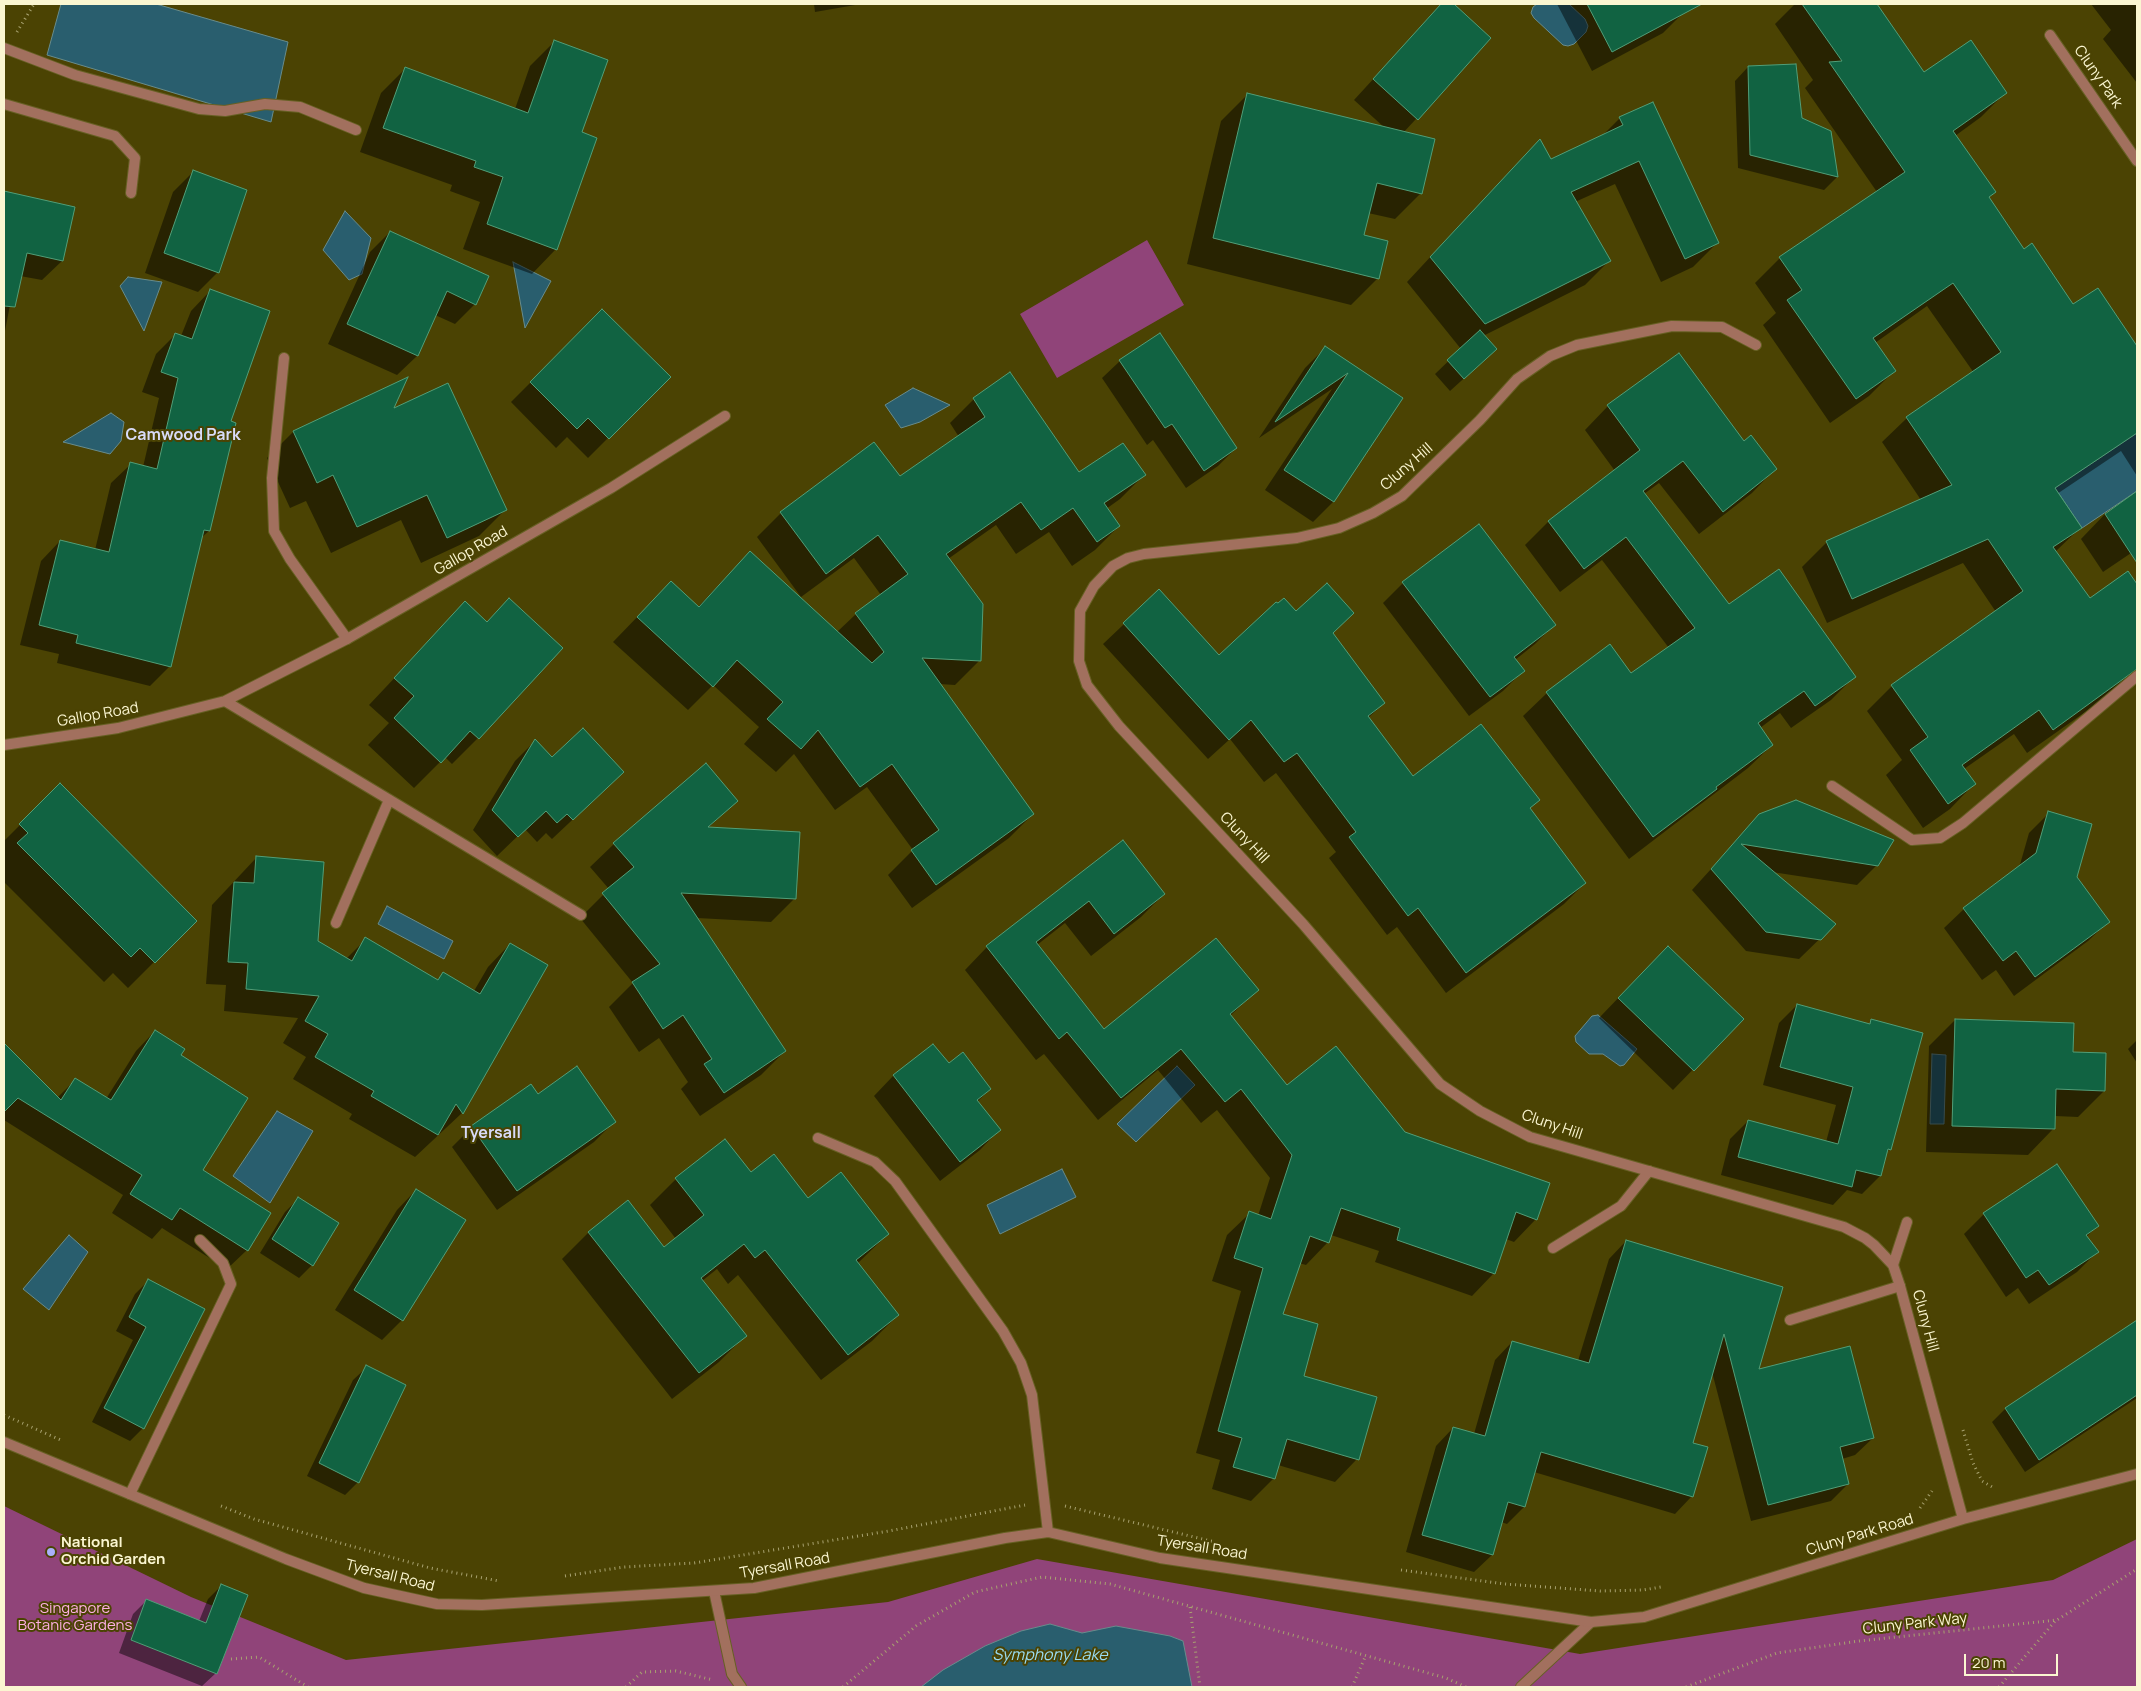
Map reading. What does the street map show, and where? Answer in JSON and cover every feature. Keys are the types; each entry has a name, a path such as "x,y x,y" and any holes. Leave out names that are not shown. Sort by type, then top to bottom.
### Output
{"street":[{"name":"Cluny Park","path":"2050,35 2137,161"},
{"path":"4,48 75,75 199,109 225,111 266,104 300,107 356,130"},
{"path":"4,104 115,136 136,158 130,193"},
{"name":"Cluny Hill","path":"1756,345 1722,328 1672,326 1577,344 1550,356 1517,379 1480,420 1402,496 1373,513 1339,528 1298,538 1144,554 1128,558 1113,566 1094,586 1080,611 1079,662 1087,685 1118,726 1303,924 1440,1084 1480,1111 1530,1137 1844,1227 1865,1238 1893,1265 1963,1519"},
{"path":"284,358 272,478 274,531 290,559 347,639"},
{"name":"Gallop Road","path":"4,745 118,728 225,701 347,639 610,488 725,416"},
{"path":"1832,786 1912,840 1940,838 1964,823 2137,676"},
{"path":"225,701 581,915"},
{"path":"336,923 389,800"},
{"path":"818,1138 874,1162 895,1182 1003,1330 1021,1363 1032,1395 1048,1532"},
{"path":"1552,1248 1621,1206 1649,1171"},
{"path":"1893,1265 1907,1222"},
{"path":"130,1494 231,1284 223,1262 200,1240"},
{"path":"1790,1320 1900,1286"},
{"name":"Tyersall Road","path":"4,1442 286,1559 364,1588 438,1604 482,1605 754,1588 1004,1538 1048,1532 1160,1558 1591,1622"},
{"name":"Cluny Park Road","path":"1591,1622 1644,1617 1963,1519 2137,1474"},
{"path":"714,1591 732,1674 740,1687"},
{"path":"1520,1687 1591,1622"}],"path":[{"path":"1961,1424 1982,1481 1998,1490"},
{"name":"Cluny Park Way","path":"1686,1687 1777,1653 1859,1641 2057,1620 2137,1569"},
{"path":"843,1687 916,1626 975,1592 1042,1578 1110,1584 1190,1608 1446,1678 1466,1687"},
{"path":"1190,1608 1200,1687"},
{"path":"1999,1687 2057,1620"},
{"path":"1352,1687 1366,1655"},
{"path":"231,1659 259,1657 308,1687"},
{"path":"626,1687 642,1672 676,1671 740,1687"}],"green space":[{"path":"1147,240 1184,305 1057,378 1020,314"},
{"name":"Singapore Botanic Gardens","path":"4,1506 191,1597 346,1660 888,1602 1037,1559 1580,1654 2053,1580 2137,1539 2137,1687 4,1687"}],"water":[{"path":"61,4 156,4 288,42 271,122 47,55"},
{"path":"1537,4 1569,4 1585,19 1588,26 1586,32 1574,44 1563,45 1534,18 1531,13 1533,7"},
{"path":"345,211 371,238 362,274 349,280 323,250"},
{"path":"513,262 551,281 525,328"},
{"path":"128,277 162,282 144,331 120,286"},
{"path":"913,388 950,405 920,422 901,428 885,405"},
{"path":"111,413 124,422 121,441 110,454 63,442"},
{"path":"2137,433 2137,491 2082,528 2055,488"},
{"path":"387,906 453,941 444,959 378,924"},
{"path":"1598,1015 1637,1049 1624,1065 1620,1066 1603,1054 1589,1054 1576,1042 1575,1036 1592,1016"},
{"path":"1932,1054 1946,1055 1944,1124 1930,1124"},
{"path":"1177,1066 1195,1085 1136,1142 1117,1124"},
{"path":"277,1111 313,1131 270,1203 233,1176"},
{"path":"1062,1169 1076,1197 1000,1234 987,1205"},
{"path":"69,1235 88,1252 49,1310 23,1289"},
{"name":"Symphony Lake","path":"1050,1624 1082,1633 1116,1626 1170,1636 1183,1641 1192,1687 921,1687 943,1670 985,1646 1021,1631"}],"building":[{"path":"1441,4 1454,4 1491,38 1418,120 1373,79"},
{"path":"1587,4 1702,4 1612,52"},
{"path":"1802,4 1877,4 1924,72 1971,40 2007,93 1953,131 1996,192 1989,197 2024,249 2032,243 2073,304 2098,288 2137,346 2137,433 2055,488 2082,528 2053,547 2090,598 2128,571 2137,584 2137,669 2053,730 2039,710 1962,765 1976,784 1948,804 1910,750 1928,737 1891,685 2023,591 1988,539 1852,599 1826,541 1952,485 1906,417 2001,352 1953,283 1873,338 1896,371 1856,399 1787,300 1802,290 1779,257 1905,172 1829,62 1842,61"},
{"path":"554,40 608,60 582,132 597,138 557,250 487,224 503,177 474,167 476,161 383,128 405,67 528,113"},
{"path":"1796,64 1802,118 1831,131 1838,177 1750,155 1748,66"},
{"path":"1247,93 1435,139 1422,194 1377,183 1364,235 1388,241 1379,279 1213,238"},
{"path":"1653,102 1719,243 1685,259 1639,161 1571,192 1611,261 1485,324 1430,257 1540,139 1551,159 1623,125 1619,117"},
{"path":"193,170 247,190 219,273 164,253"},
{"path":"4,191 75,207 63,261 27,253 15,307 4,306"},
{"path":"390,231 489,276 476,305 447,291 418,356 347,324"},
{"path":"210,289 270,311 231,421 236,423 210,531 204,530 171,667 76,643 78,635 39,625 60,540 109,552 130,462 157,469 178,378 161,372 175,333 192,339"},
{"path":"602,309 671,377 609,439 588,418 577,429 530,382"},
{"path":"1480,330 1497,349 1464,379 1447,360"},
{"path":"1160,333 1237,448 1204,471 1172,424 1165,428 1119,360"},
{"path":"1325,346 1403,398 1334,502 1284,470 1348,373 1275,422"},
{"path":"1679,353 1744,441 1751,435 1777,469 1723,512 1683,461 1643,491 1729,604 1779,569 1856,677 1815,706 1804,691 1758,723 1773,745 1653,837 1546,692 1610,644 1631,673 1695,628 1626,537 1584,569 1548,521 1640,450 1607,405"},
{"path":"1010,372 1079,472 1123,443 1146,475 1104,503 1120,526 1097,542 1073,508 1041,530 1021,502 946,554 983,604 981,661 922,658 1034,814 936,885 911,850 939,830 892,764 860,787 818,730 801,749 767,719 783,702 737,660 713,687 637,617 671,581 699,607 750,551 872,663 884,652 855,613 908,574 878,535 826,574 780,512 874,442 900,476 985,417 973,398"},
{"path":"408,377 394,408 448,383 507,510 447,538 427,495 357,527 333,475 317,483 293,431"},
{"path":"2137,491 2137,563 2105,514"},
{"path":"1479,524 1556,625 1514,657 1525,671 1490,697 1402,582"},
{"path":"1327,583 1354,613 1333,633 1385,703 1368,716 1413,776 1481,724 1540,800 1530,808 1586,883 1466,973 1418,908 1408,916 1349,837 1356,832 1297,753 1284,762 1251,720 1229,740 1123,623 1159,589 1219,655 1276,602 1278,603 1284,598 1296,611"},
{"path":"509,598 563,648 479,739 470,731 441,763 394,718 414,696 394,678 465,601 487,622"},
{"path":"583,728 624,772 573,820 567,814 557,823 546,811 518,837 492,810 535,739 552,757"},
{"path":"706,763 738,801 708,827 800,832 796,899 681,893 786,1051 724,1093 704,1064 712,1059 683,1015 663,1029 632,982 660,964 602,893 634,867 613,843"},
{"path":"60,783 197,921 155,963 140,948 131,957 17,843 28,833 19,824"},
{"path":"1796,800 1894,840 1878,866 1741,844 1836,924 1821,940 1766,932 1711,869 1759,814"},
{"path":"2048,811 2092,824 2077,877 2110,922 2035,977 2016,951 2003,961 1963,908 2036,853"},
{"path":"1123,840 1165,894 1114,934 1089,901 1036,942 1104,1029 1216,938 1259,990 1230,1014 1287,1085 1336,1046 1405,1132 1550,1183 1537,1220 1516,1212 1495,1274 1397,1240 1400,1228 1341,1208 1329,1243 1310,1236 1283,1314 1318,1324 1304,1376 1377,1397 1359,1460 1287,1439 1275,1479 1233,1467 1242,1438 1218,1431 1263,1268 1234,1258 1249,1211 1271,1219 1292,1155 1241,1089 1225,1102 1181,1049 1121,1098 1067,1032 1059,1039 986,946"},
{"path":"256,856 324,862 318,941 352,961 365,937 438,980 443,972 480,994 510,943 548,965 463,1114 456,1104 438,1135 371,1096 374,1091 315,1057 328,1034 305,1021 319,996 246,989 248,963 228,962 234,882 254,883"},
{"path":"1668,946 1744,1019 1694,1071 1618,998"},
{"path":"1797,1004 1870,1024 1871,1019 1923,1033 1891,1150 1888,1149 1881,1176 1856,1170 1852,1187 1738,1157 1748,1120 1838,1144 1853,1087 1780,1067"},
{"path":"1955,1019 2074,1023 2073,1052 2106,1053 2105,1091 2056,1089 2055,1129 1952,1126"},
{"path":"155,1030 185,1049 181,1055 248,1098 203,1170 271,1213 248,1251 180,1208 172,1220 130,1194 142,1175 18,1098 4,1112 4,1043 61,1100 75,1078 111,1100"},
{"path":"933,1044 949,1063 963,1052 991,1089 977,1100 1001,1130 960,1162 893,1075"},
{"path":"577,1066 616,1122 517,1191 471,1126 531,1084 538,1094"},
{"path":"725,1139 751,1172 774,1154 808,1198 841,1172 889,1234 856,1260 899,1315 848,1355 765,1250 755,1258 744,1244 701,1278 747,1336 699,1373 588,1232 628,1200 664,1247 704,1215 675,1178"},
{"path":"2057,1164 2099,1226 2086,1235 2099,1252 2049,1285 2038,1270 2026,1278 1983,1213"},
{"path":"416,1189 466,1220 403,1321 354,1290"},
{"path":"298,1197 339,1223 313,1266 272,1239"},
{"path":"1626,1240 1783,1287 1759,1369 1850,1346 1874,1438 1840,1447 1849,1484 1768,1505 1724,1334 1693,1443 1708,1447 1693,1497 1541,1452 1525,1507 1508,1502 1493,1555 1422,1535 1453,1427 1485,1436 1512,1341 1589,1363"},
{"path":"148,1279 205,1309 144,1429 104,1408 146,1327 129,1317"},
{"path":"2137,1320 2137,1395 2039,1460 2005,1408"},
{"path":"366,1365 406,1385 359,1483 319,1463"},
{"path":"221,1584 248,1595 217,1674 131,1640 146,1599 206,1623"}],"place":[{"name":"National Orchid Garden","path":"51,1552"}],"district":[{"name":"Camwood Park","path":"183,436"},
{"name":"Tyersall","path":"491,1134"}]}
